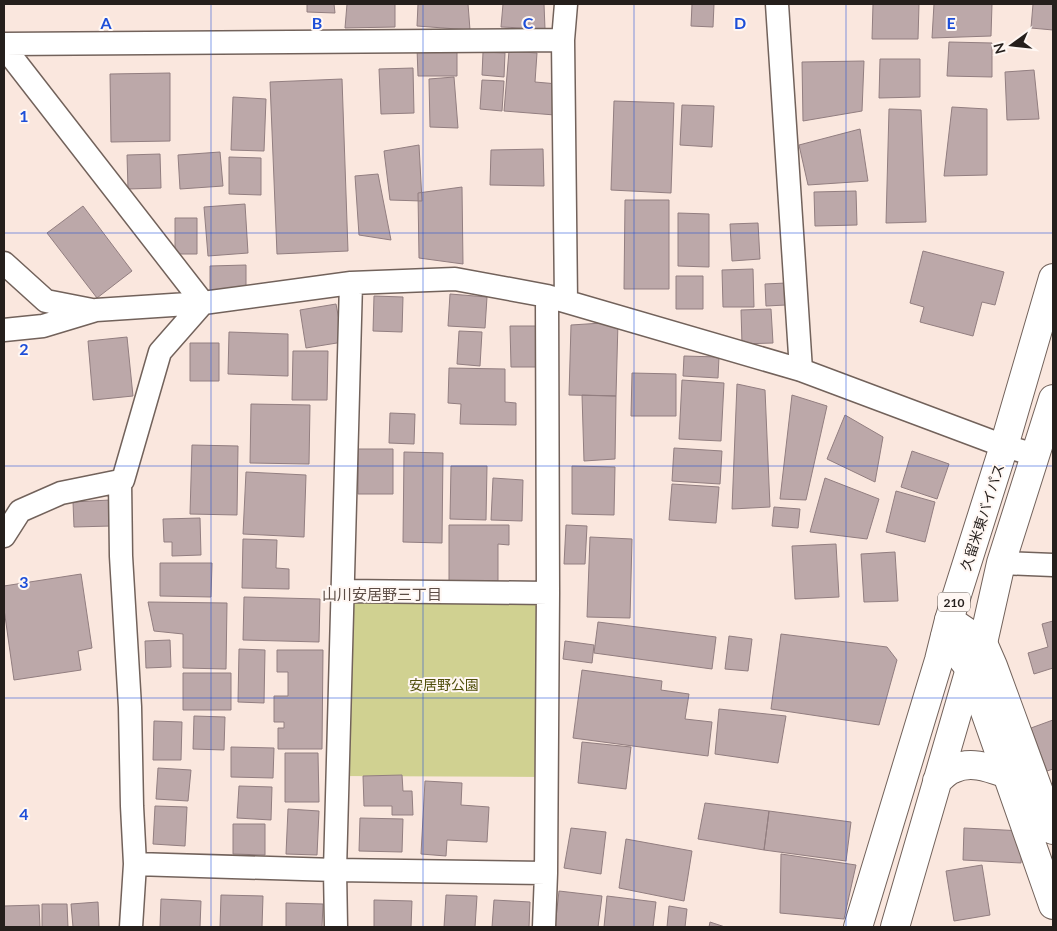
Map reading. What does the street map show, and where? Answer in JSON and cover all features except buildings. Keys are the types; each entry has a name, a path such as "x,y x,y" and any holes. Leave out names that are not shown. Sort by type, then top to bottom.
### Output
{"main road":[{"name":"久留米東バイパス","path":"858,927 1053,278"},
{"name":"210","path":"895,927 970,669 983,643 1001,563 1053,399"},
{"path":"947,629 983,643 1053,830"},
{"path":"947,629 970,669 1053,905"},
{"path":"937,781 952,769 969,765 988,767 1007,774"}],"street":[{"path":"544,927 548,593 563,40 566,4"},
{"path":"777,4 801,370"},
{"path":"4,46 563,40"},
{"path":"4,46 203,303"},
{"path":"4,263 46,301 96,310"},
{"path":"4,330 43,326 96,310 203,303 351,283 455,279 557,298 801,370 1004,446 1036,455"},
{"path":"336,927 335,870 351,283"},
{"path":"4,536 20,511 61,493 123,480 160,352 203,303"},
{"path":"120,481 121,556 130,707 135,864 131,927"},
{"path":"1001,563 1053,566"},
{"path":"342,591 548,593"},
{"path":"135,864 335,870 546,873"}],"green space":[{"name":"安居野公園","path":"343,591 548,593 546,777 337,776"}],"district":[{"name":"山川安居野三丁目","path":"382,594"}]}
